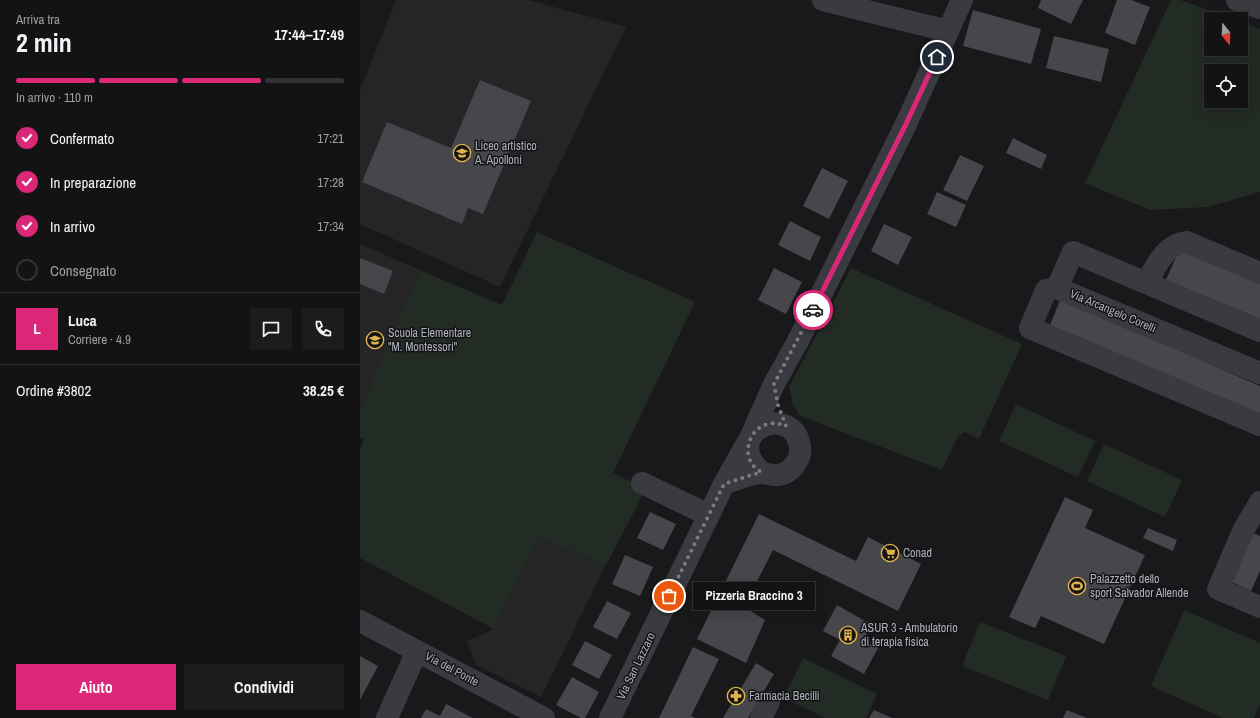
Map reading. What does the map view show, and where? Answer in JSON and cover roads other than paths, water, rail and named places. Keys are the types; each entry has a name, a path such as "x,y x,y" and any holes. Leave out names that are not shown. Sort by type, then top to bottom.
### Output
{"street":[{"path":"823,0 948,31"},
{"name":"Via San Lazzaro","path":"761,472 752,463 748,455 748,444 751,436 774,384 798,341 906,124 962,0"},
{"path":"1237,0 1260,8"},
{"path":"1146,282 1167,250 1177,243 1187,242 1260,273"},
{"name":"Via Arcangelo Corelli","path":"1260,331 1073,252 1057,288 1260,373"},
{"path":"1057,288 1046,290 1030,328 1260,425"},
{"path":"724,484 761,472 770,475 785,473 792,468 799,458 801,449 798,439 794,431 786,426 778,405 774,384"},
{"name":"Via San Lazzaro","path":"610,718 724,484 751,436 760,427 768,424 778,423 786,426"},
{"path":"642,483 698,510"},
{"path":"1260,502 1244,529 1218,589 1260,607"},
{"name":"Via del Ponte","path":"360,621 544,718"},
{"path":"386,718 417,651"}],"place":[{"name":"Liceo artistico A. Apolloni","path":"462,153"},
{"name":"Scuola Elementare \"M. Montessori\"","path":"375,340"},
{"name":"Conad","path":"890,553"},
{"name":"Palazzetto dello sport Salvador Allende","path":"1077,586"},
{"name":"Pizzeria Braccino 3","path":"669,596"},
{"name":"ASUR 3 - Ambulatorio di terapia fisica","path":"848,635"},
{"name":"Farmacia Becilli","path":"736,696"}]}
